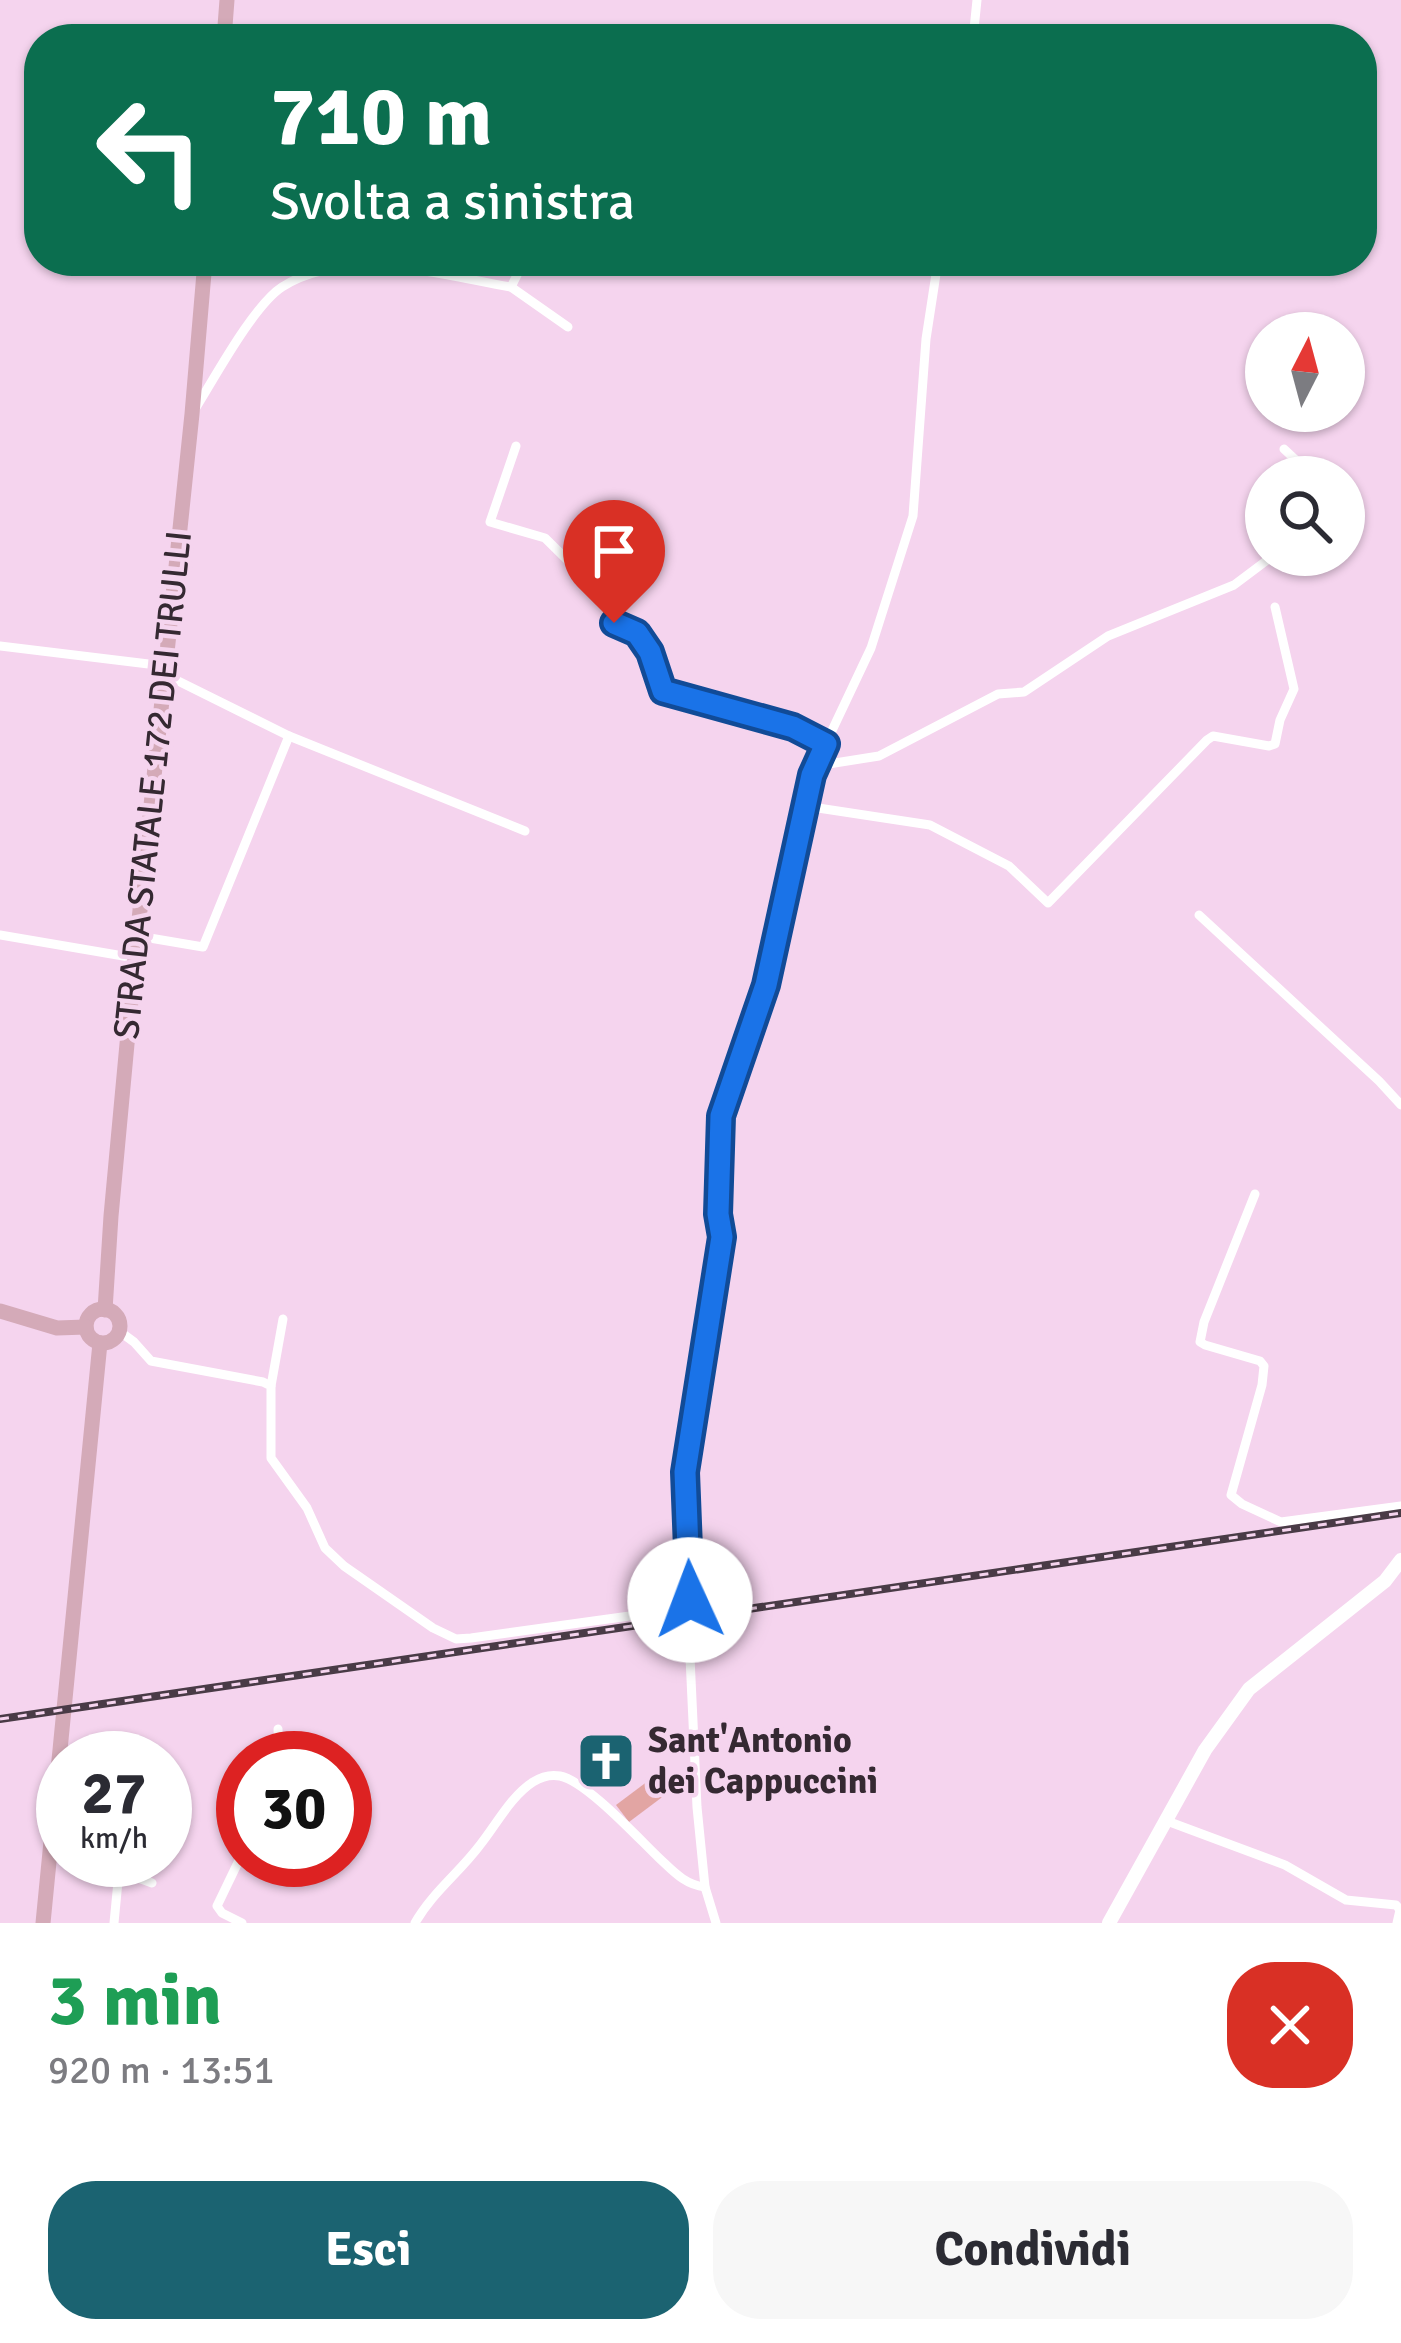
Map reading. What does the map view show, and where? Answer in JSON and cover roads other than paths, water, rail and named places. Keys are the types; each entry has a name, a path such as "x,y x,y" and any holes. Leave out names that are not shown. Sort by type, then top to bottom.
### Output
{"main road":[{"name":"STRADA STATALE 172 DEI TRULLI","path":"105,1310 204,276"},
{"path":"105,1310 118,1320 119,1331 110,1342 100,1343 86,1327 92,1314 105,1310"},
{"path":"0,1311 57,1328 86,1327"},
{"path":"43,1923 100,1343"}],"street":[{"path":"192,414 247,326 279,289 307,276"},
{"path":"448,276 511,287 568,327"},
{"path":"511,287 516,276"},
{"path":"283,1319 271,1386 271,1458 307,1508 325,1548 344,1566 456,1639 688,1605 685,1472 722,1237 718,1214 721,1116 766,985 815,766 871,648 913,516 926,339 936,276"},
{"path":"516,446 490,522 544,538 614,605 614,623 637,633 650,652 663,691 793,727 826,744"},
{"path":"1284,449 1292,456"},
{"path":"815,766 879,756 998,694 1024,692 1108,635 1246,576"},
{"path":"805,806 930,824 1009,866 1048,903 1207,740 1214,736 1269,746 1275,743 1294,689 1274,608"},
{"path":"0,646 165,670 289,736 526,831"},
{"path":"138,936 202,947 289,736"},
{"path":"1199,915 1401,1105"},
{"path":"0,935 136,958"},
{"path":"1255,1194 1200,1338 1205,1345 1264,1366 1231,1495 1281,1522 1401,1506"},
{"path":"119,1331 151,1361 271,1386"},
{"path":"1109,1923 1205,1750 1249,1690 1385,1581 1401,1560"},
{"path":"1385,1581 1401,1589"},
{"path":"644,1614 654,1635 682,1630 689,1636 697,1808 705,1887 716,1923"},
{"path":"415,1923 522,1791 548,1775 572,1781 678,1876 705,1887"},
{"path":"1167,1821 1285,1865 1346,1900 1396,1905 1400,1910 1397,1923"},
{"path":"114,1923 117,1887"},
{"path":"226,1887 217,1906 242,1923"}],"railway":[{"path":"0,1719 1401,1513"}],"place":[{"name":"Sant'Antonio dei Cappuccini","path":"606,1761"}]}
